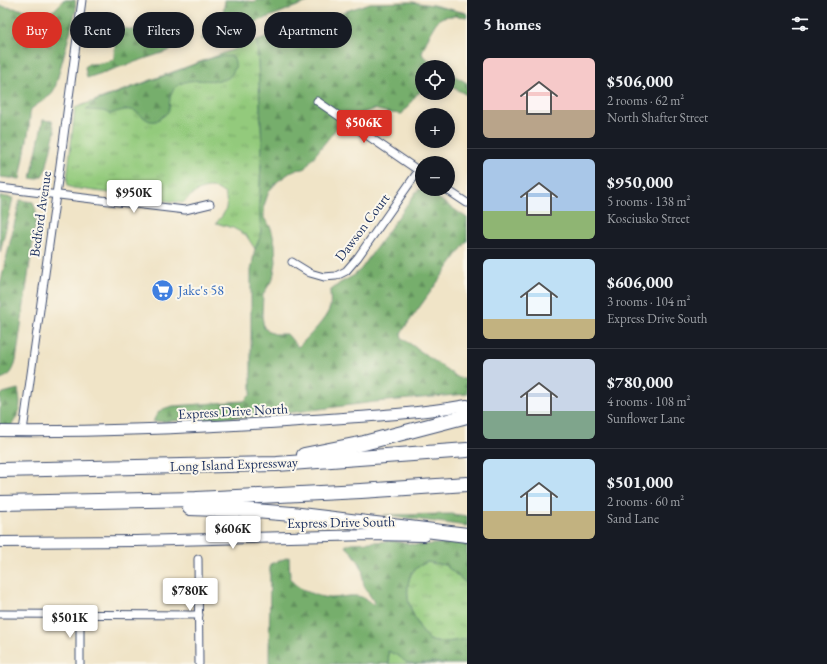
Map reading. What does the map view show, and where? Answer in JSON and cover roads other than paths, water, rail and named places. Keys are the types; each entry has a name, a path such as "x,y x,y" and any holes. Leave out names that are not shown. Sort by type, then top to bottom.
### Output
{"highway":[{"path":"277,464 307,453 364,443 467,416"},
{"name":"Long Island Expressway","path":"0,470 277,464 467,450"},
{"path":"0,503 196,499 291,495 467,484"},
{"path":"131,501 162,508 212,508 324,517 467,536"}],"main road":[{"name":"Express Drive North","path":"0,431 23,432 136,429 249,424 402,414 467,405"},
{"name":"Express Drive South","path":"0,542 136,542 371,535 467,536"}],"street":[{"name":"Bedford Avenue","path":"23,432 82,0"},
{"path":"317,100 415,168"},
{"name":"Dawson Court","path":"292,262 310,273 324,277 336,276 346,271 358,257 415,178"},
{"path":"0,188 185,210 210,204"},
{"path":"455,195 467,203"},
{"path":"198,559 199,664"},
{"path":"0,614 199,615"},
{"path":"80,614 80,664"}],"place":[{"name":"Jake's 58","path":"162,290"}]}
